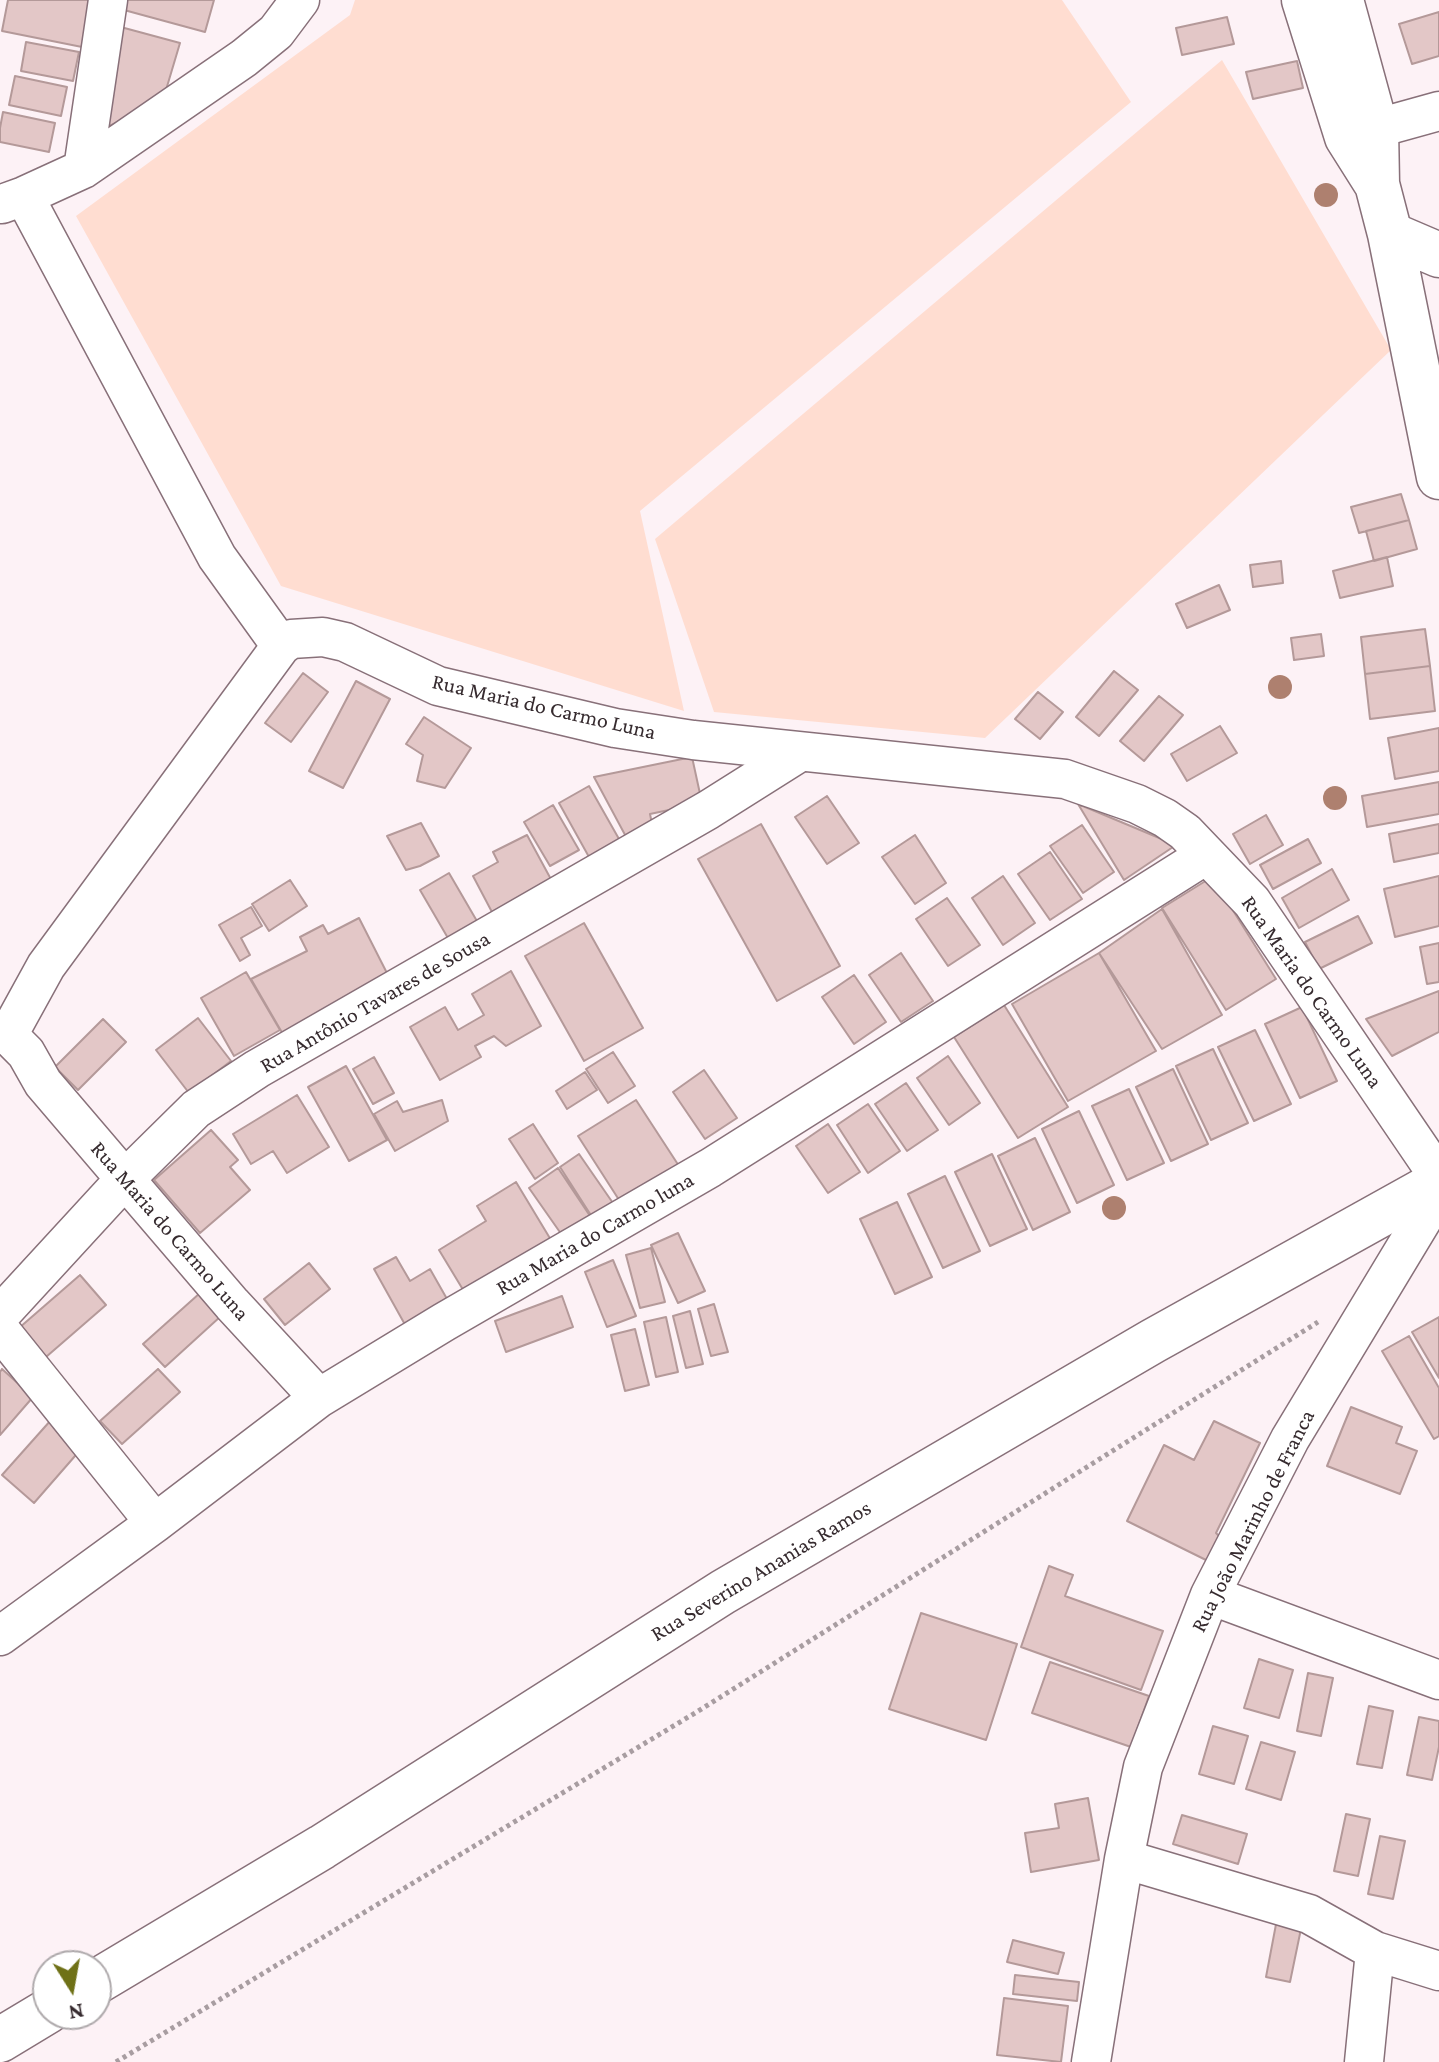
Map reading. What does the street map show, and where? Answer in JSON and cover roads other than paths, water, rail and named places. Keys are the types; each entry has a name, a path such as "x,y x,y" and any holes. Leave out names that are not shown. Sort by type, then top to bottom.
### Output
{"main road":[{"path":"1304,0 1362,133 1377,184 1439,477"},
{"path":"1341,0 1362,133"},
{"path":"1390,234 1439,255"},
{"name":"Rua Severino Ananias Ramos","path":"112,1972 322,1847 723,1592 1153,1341 1439,1179"},
{"path":"0,2040 32,2021"}],"street":[{"path":"83,169 108,0"},
{"path":"281,646 217,557 12,200 83,169 244,58 276,32 300,0"},
{"path":"1362,133 1439,111"},
{"name":"Rua Maria do Carmo Luna","path":"319,1398 232,1304 43,1083 26,1053 4,1041 46,966 281,646 291,639 323,637 345,642 438,686 615,728 693,740 1065,779 1111,794 1165,818 1185,832 1252,902 1439,1179"},
{"name":"Rua Antônio Tavares de Sousa","path":"0,1315 125,1179 196,1109 227,1087 708,810 800,752"},
{"name":"Rua Maria do Carmo luna","path":"0,1636 319,1398 710,1168 1206,855"},
{"name":"Rua João Marinho de Franca","path":"1091,2062 1124,1859 1143,1767 1210,1595 1290,1439 1439,1192"},
{"path":"0,1330 155,1523"},
{"path":"1210,1595 1439,1680"},
{"path":"1124,1859 1309,1914 1375,1951 1439,1971"},
{"path":"1364,2062 1375,1951"}]}
